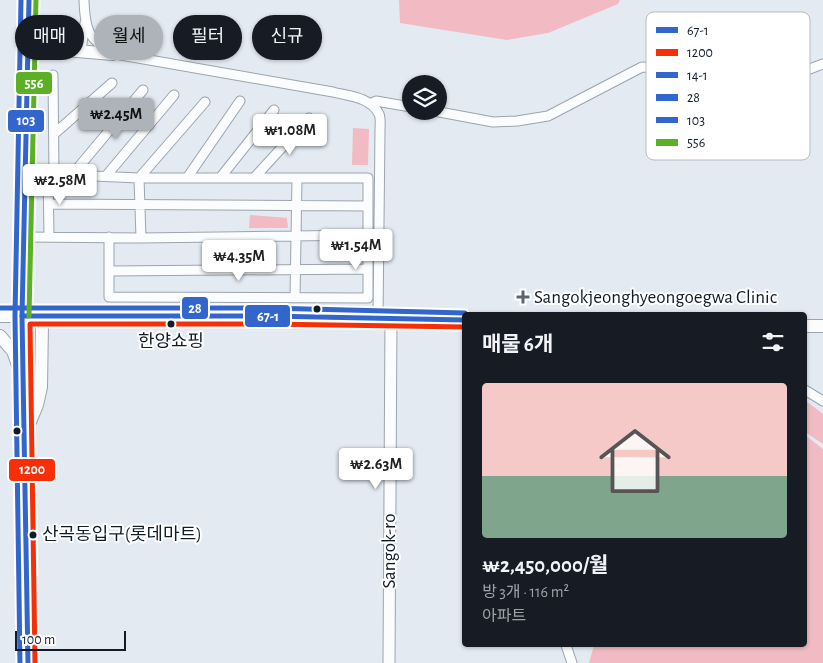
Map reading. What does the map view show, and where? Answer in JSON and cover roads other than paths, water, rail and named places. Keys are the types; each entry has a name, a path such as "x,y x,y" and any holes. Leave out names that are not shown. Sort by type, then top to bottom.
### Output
{"main road":[{"path":"29,0 29,15"},
{"path":"25,432 22,316 28,60"},
{"path":"0,316 462,320"},
{"path":"28,663 24,431 37,405 41,387 42,323 54,316"},
{"path":"807,326 823,326"},
{"path":"0,336 13,351 23,380"}],"street":[{"path":"84,0 84,15"},
{"path":"84,23 94,40"},
{"path":"146,60 358,98 370,104 379,114 385,318"},
{"path":"810,69 823,64"},
{"path":"447,113 493,122 517,122 548,116 642,67 646,67"},
{"path":"49,237 48,204 54,134 53,75"},
{"path":"54,134 112,83"},
{"path":"72,175 143,90"},
{"path":"106,176 174,95"},
{"path":"187,178 240,101"},
{"path":"141,238 138,178 205,102"},
{"path":"370,104 376,102 402,106"},
{"path":"220,178 274,110"},
{"path":"254,178 309,118"},
{"path":"25,174 138,178 368,178 368,298 109,298 109,238"},
{"path":"295,298 297,178"},
{"path":"48,204 368,206"},
{"path":"24,237 368,236"},
{"path":"109,271 368,269"},
{"name":"Sangok-ro","path":"385,318 389,663"},
{"path":"807,391 823,401"},
{"path":"567,647 572,663"}],"place":[{"name":"Sangokjeonghyeongoegwa Clinic","path":"523,297"},
{"name":"한양쇼핑","path":"171,324"},
{"name":"산곡동입구(롯데마트)","path":"33,535"}]}
